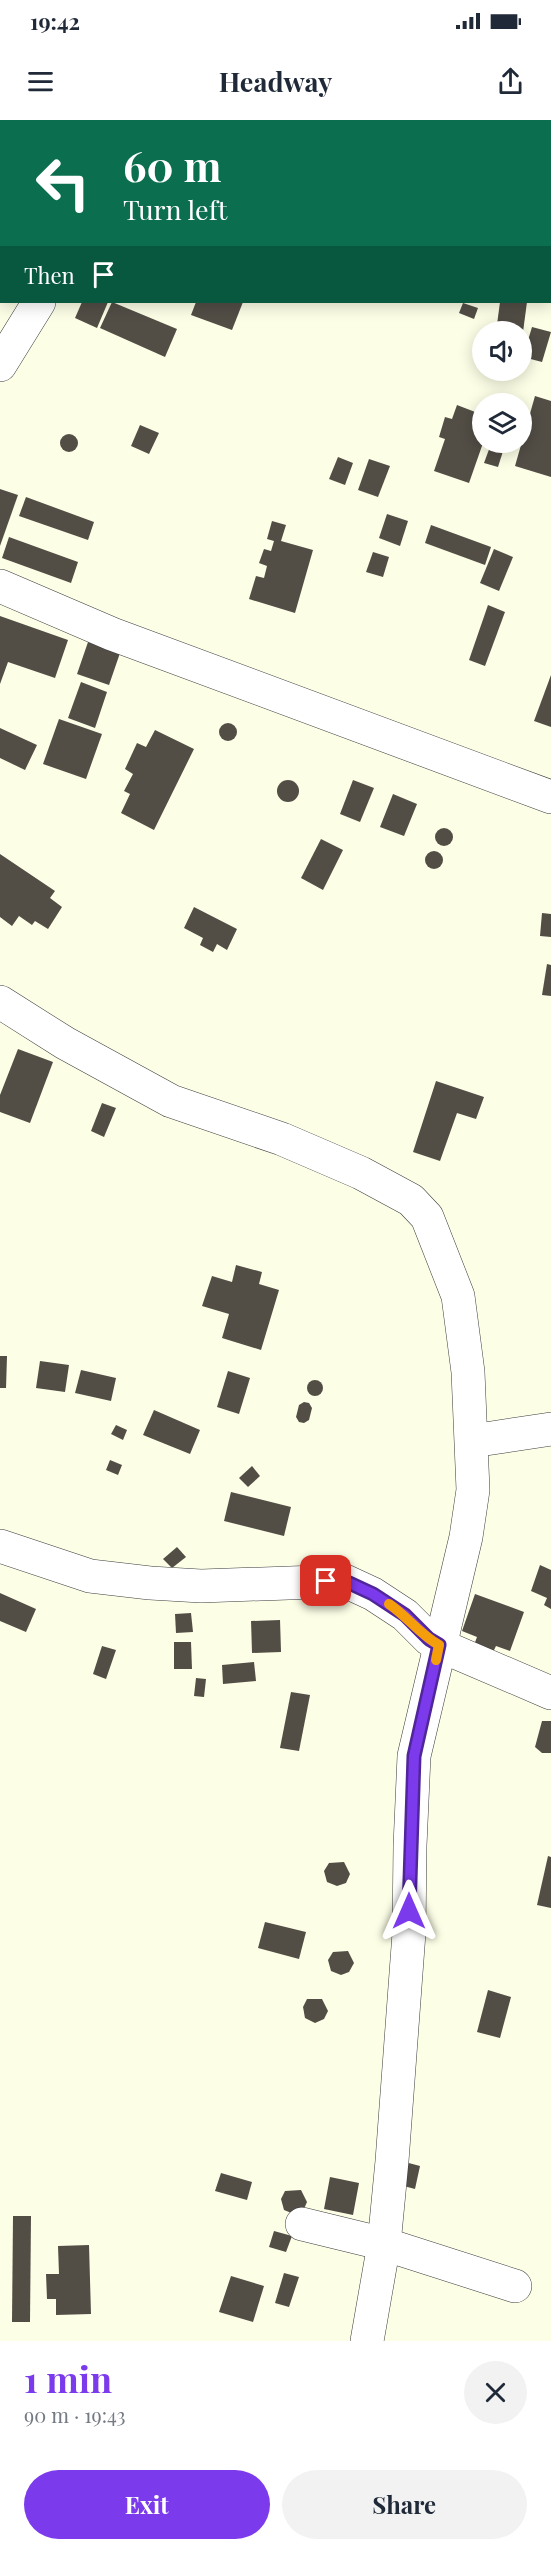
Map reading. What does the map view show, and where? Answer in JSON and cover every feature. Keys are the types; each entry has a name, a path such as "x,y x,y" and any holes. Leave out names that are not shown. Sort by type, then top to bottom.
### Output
{"street":[{"path":"0,365 38,303"},
{"path":"0,586 112,634 551,796"},
{"path":"0,1002 65,1043 171,1101 282,1139 361,1173 411,1200 427,1217 458,1296 468,1372 473,1490 466,1538 414,1756 409,1933 384,2244 367,2341"},
{"path":"472,1441 551,1429"},
{"path":"0,1546 90,1576 150,1583 201,1586 345,1581 373,1594 405,1615 429,1639 439,1645 551,1693"},
{"path":"302,2224 384,2244 515,2286"}],"building":[{"path":"82,303 108,303 97,328 75,318"},
{"path":"112,303 114,303 177,329 165,357 100,328"},
{"path":"196,303 243,303 232,330 191,315"},
{"path":"463,303 478,308 474,319 459,313"},
{"path":"500,303 527,303 524,321 497,321"},
{"path":"532,327 551,332 542,362 532,359"},
{"path":"535,396 551,401 551,477 515,466 519,453 532,453 532,406"},
{"path":"457,405 472,411 472,453 480,453 469,483 434,471 445,439 439,437 445,417 452,419"},
{"path":"140,425 159,433 149,454 131,446"},
{"path":"69,434 75,437 78,443 75,449 69,452 63,449 60,443 63,437"},
{"path":"488,453 502,453 498,467 484,463"},
{"path":"338,457 353,463 345,485 329,479"},
{"path":"369,459 390,466 378,497 358,490"},
{"path":"0,489 18,495 0,546"},
{"path":"26,497 94,522 88,540 19,516"},
{"path":"387,514 408,521 400,546 379,538"},
{"path":"272,521 286,525 281,541 313,550 295,613 249,599 256,576 264,578 267,566 259,563 264,549 271,551 274,541 267,539"},
{"path":"431,525 491,547 485,565 425,543"},
{"path":"9,537 78,562 71,583 2,558"},
{"path":"494,549 513,557 499,591 480,583"},
{"path":"373,552 389,557 383,577 366,572"},
{"path":"488,605 505,612 485,666 469,660"},
{"path":"0,616 68,640 55,678 8,662 0,684"},
{"path":"88,642 120,653 109,685 77,674"},
{"path":"551,675 551,727 534,721"},
{"path":"81,682 107,692 95,728 68,718"},
{"path":"59,719 102,734 86,779 43,764"},
{"path":"228,723 234,726 237,732 234,738 228,741 222,738 219,732 222,726"},
{"path":"0,728 37,745 25,770 0,758"},
{"path":"155,730 194,749 154,830 121,813 130,794 124,791 133,774 125,769 137,743 146,747"},
{"path":"288,780 296,783 299,791 296,799 288,802 280,799 277,791 280,783"},
{"path":"353,780 374,788 360,822 340,814"},
{"path":"393,794 417,804 404,836 380,827"},
{"path":"444,828 450,831 453,837 450,843 444,846 438,843 435,837 438,831"},
{"path":"321,839 343,850 323,890 301,878"},
{"path":"434,851 440,854 443,860 440,866 434,869 428,866 425,860 428,854"},
{"path":"0,854 55,891 50,898 62,907 48,929 35,921 32,925 19,916 12,926 0,917"},
{"path":"194,907 237,929 227,950 217,944 213,952 200,945 203,938 184,928"},
{"path":"542,913 551,914 551,937 540,936"},
{"path":"547,964 551,965 551,996 542,995"},
{"path":"18,1049 53,1062 30,1123 0,1112 0,1095"},
{"path":"436,1081 484,1097 476,1119 457,1113 440,1161 413,1152"},
{"path":"102,1103 116,1108 104,1137 91,1131"},
{"path":"236,1265 262,1272 259,1284 279,1290 261,1350 222,1338 229,1314 202,1306 212,1276 232,1282"},
{"path":"0,1356 7,1356 6,1388 0,1388"},
{"path":"40,1361 69,1365 65,1392 36,1388"},
{"path":"81,1370 116,1378 111,1401 75,1393"},
{"path":"228,1371 250,1378 239,1414 217,1407"},
{"path":"312,1380 318,1380 323,1388 321,1394 312,1396 307,1391 307,1385"},
{"path":"304,1402 309,1403 312,1408 309,1420 304,1423 299,1422 296,1417 299,1405"},
{"path":"154,1410 200,1430 190,1454 143,1435"},
{"path":"116,1425 127,1430 123,1440 111,1434"},
{"path":"110,1460 122,1465 118,1475 106,1470"},
{"path":"252,1466 260,1476 248,1487 239,1478"},
{"path":"231,1492 291,1507 284,1536 224,1521"},
{"path":"177,1547 186,1557 172,1568 163,1559"},
{"path":"540,1565 551,1570 551,1609 544,1605 547,1598 531,1591"},
{"path":"0,1593 36,1609 26,1632 0,1621"},
{"path":"475,1594 524,1612 510,1651 496,1646 493,1652 474,1645 477,1637 462,1631"},
{"path":"191,1613 193,1632 176,1633 175,1614"},
{"path":"280,1620 281,1652 252,1653 251,1621"},
{"path":"174,1642 191,1642 192,1669 174,1669"},
{"path":"102,1646 116,1650 106,1679 93,1674"},
{"path":"254,1662 256,1681 223,1684 222,1665"},
{"path":"196,1678 206,1679 204,1697 194,1696"},
{"path":"291,1692 310,1695 299,1751 280,1748"},
{"path":"542,1721 551,1721 551,1753 542,1753 535,1747"},
{"path":"548,1856 551,1857 551,1908 537,1905"},
{"path":"344,1862 350,1874 346,1883 337,1886 327,1882 324,1871 329,1863"},
{"path":"265,1922 306,1932 299,1959 258,1948"},
{"path":"348,1951 354,1963 349,1972 341,1975 331,1971 328,1960 333,1952"},
{"path":"488,1990 511,1997 500,2038 477,2032"},
{"path":"307,1999 322,1999 328,2011 324,2019 315,2023 305,2018 303,2007"},
{"path":"405,2162 420,2166 415,2189 400,2185"},
{"path":"221,2173 252,2182 247,2200 215,2191"},
{"path":"330,2177 359,2183 353,2215 324,2209"},
{"path":"301,2190 307,2202 303,2211 294,2214 284,2210 281,2199 285,2191"},
{"path":"13,2216 31,2216 30,2322 12,2322"},
{"path":"274,2231 292,2236 286,2252 269,2247"},
{"path":"89,2245 91,2314 56,2315 56,2299 47,2299 46,2274 59,2274 58,2246"},
{"path":"284,2273 299,2277 289,2307 275,2303"},
{"path":"231,2276 264,2286 253,2322 219,2312"}],"slow traffic":[{"path":"389,1604 439,1645 436,1660"}],"route":[{"path":"326,1581 345,1581 373,1594 405,1615 429,1639 439,1645 414,1756 409,1911"}]}
